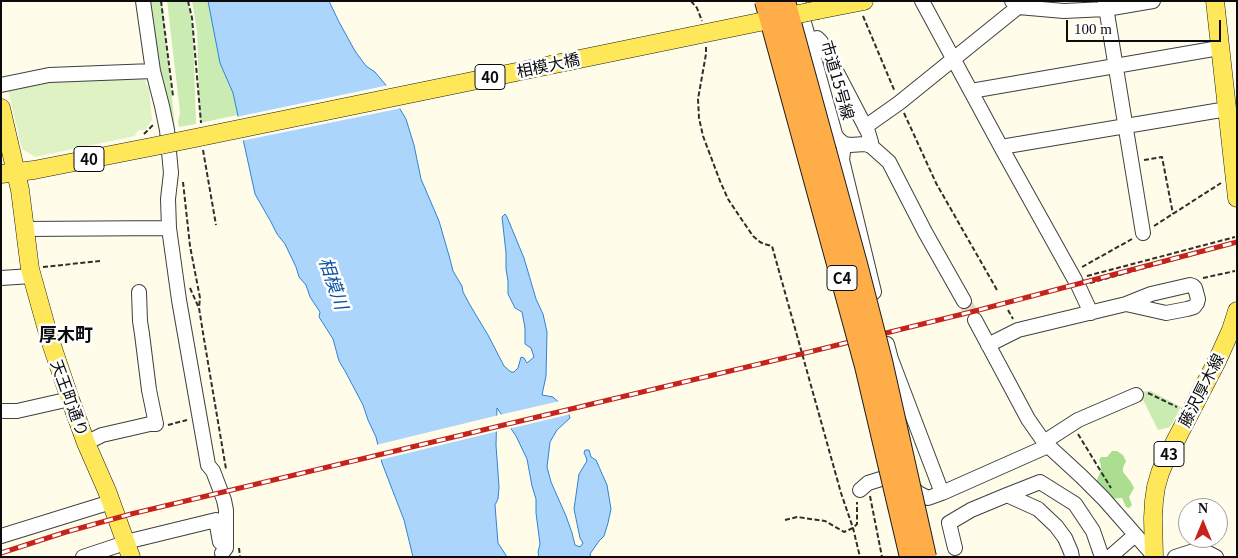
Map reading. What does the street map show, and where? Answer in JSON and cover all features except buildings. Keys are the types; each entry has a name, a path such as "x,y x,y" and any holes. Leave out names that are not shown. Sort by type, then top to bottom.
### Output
{"highway":[{"name":"C4","path":"766,1 865,366 910,557"},
{"name":"C4","path":"794,2 882,361 926,557"},
{"path":"865,366 875,431 903,557"},
{"path":"904,457 932,557"}],"main road":[{"path":"1215,1 1237,198"},
{"name":"相模大橋","path":"9,174 161,145 818,10 862,6"},
{"name":"天王町通り","path":"1,108 9,174 20,190 24,229 37,272 49,337 86,443 129,550"},
{"name":"藤沢厚木線","path":"1154,556 1154,501 1160,474 1235,318"}],"street":[{"path":"143,1 153,71 167,130 171,173 168,199 169,228 182,317 208,465 213,471 226,510 226,548 223,555"},
{"path":"922,1 1092,313"},
{"path":"865,127 953,59 1015,4 1064,10 1153,1"},
{"name":"市道15号線","path":"794,2 804,26 835,134 844,144 865,144 871,146"},
{"path":"1106,5 1143,233"},
{"path":"817,38 821,42 865,127 871,146 889,162 925,232 964,301"},
{"path":"971,92 1220,48"},
{"path":"1,85 49,75 153,71"},
{"path":"1001,147 1227,109"},
{"path":"844,144 842,160 891,359 942,493"},
{"path":"24,229 169,228"},
{"path":"1,278 37,272"},
{"path":"988,345 1018,330 1092,313 1126,304 1151,294 1190,285 1195,288 1198,299 1194,307 1187,310 1166,312 1126,304"},
{"path":"1173,289 1179,310"},
{"path":"86,443 102,435 156,424 140,321 139,292"},
{"path":"1151,294 1150,306 1152,310"},
{"path":"975,320 1028,418 1046,444 1087,482 1154,556"},
{"path":"864,487 884,478 899,478 907,481 918,493 928,498 1046,444 1072,424 1136,395"},
{"path":"1,411 17,411 70,399"},
{"path":"955,548 949,523 971,510 1040,482 1075,504 1093,531 1102,557"},
{"path":"1007,495 1038,509 1056,526 1065,538 1072,552 1072,557"},
{"path":"1,536 111,502"},
{"path":"84,557 129,550 216,520 223,555"},
{"path":"1110,557 1135,535"},
{"path":"1176,557 1200,549 1216,557"}],"path":[{"path":"188,1 192,18 201,122"},
{"path":"692,1 703,22"},
{"path":"862,6 899,102 936,183 997,290"},
{"path":"706,46 698,99 698,118 703,136 728,199 754,236 760,242 772,246 860,557"},
{"path":"203,151 216,225"},
{"path":"1132,162 1162,157 1173,214"},
{"path":"186,213 200,298 199,308 226,470"},
{"path":"1077,283 1235,237"},
{"path":"1077,283 1236,244"},
{"path":"37,272 100,261"},
{"path":"1136,395 1150,393 1183,410"},
{"path":"156,424 163,426 191,418"},
{"path":"1072,424 1113,491"},
{"path":"785,520 797,517 825,521 844,532 857,524 857,497 864,487"},
{"path":"864,487 882,557"},
{"path":"239,546 240,557"}],"green space":[{"path":"147,1 162,1 175,128 170,129 159,81"},
{"path":"167,1 188,1 193,32 196,124 179,127 180,113"},
{"path":"192,1 208,1 220,63 233,93 238,115 200,123 197,31"},
{"path":"141,75 145,78 146,84 149,87 152,120 145,130 139,130 135,136 35,157 22,149 8,90 53,79"},
{"path":"1151,391 1181,407 1170,427 1158,430 1139,392"},
{"path":"1112,451 1117,451 1123,455 1126,461 1123,472 1134,488 1129,497 1132,505 1129,508 1126,507 1122,498 1110,499 1096,482 1101,470 1099,460 1101,457 1107,457"}],"water":[{"name":"相模川","path":"208,1 329,1 355,51 366,66 375,72 385,84 406,119 421,179 439,221 453,271 504,366 511,372 514,372 518,368 521,357 527,363 534,357 531,348 525,344 522,312 515,308 508,294 502,217 505,214 524,258 536,299 543,314 547,332 546,376 542,395 553,397 568,411 570,418 557,430 550,442 547,467 575,545 580,547 583,543 580,538 574,509 579,474 587,461 584,453 585,450 589,450 591,457 596,460 607,485 611,509 608,523 604,536 590,554 591,557 539,557 540,544 536,499 527,459 516,436 497,408 496,445 499,487 498,499 495,505 498,543 507,557 413,557 404,520 382,463 376,437 363,405 339,361 333,339 319,317 320,312 310,297 306,285 299,277 285,244 277,234 255,194 233,93 220,63"}],"pier":[{"path":"389,85 402,108 241,141 236,117"},
{"path":"560,401 570,410 571,414 508,429 499,415"},
{"path":"499,415 499,431 379,460 376,445"}],"tunnel":[{"path":"964,301 975,320"}],"railway":[{"path":"1,553 131,514 797,355 975,311 1237,242"}],"district":[{"name":"厚木町","path":"66,334"}]}
